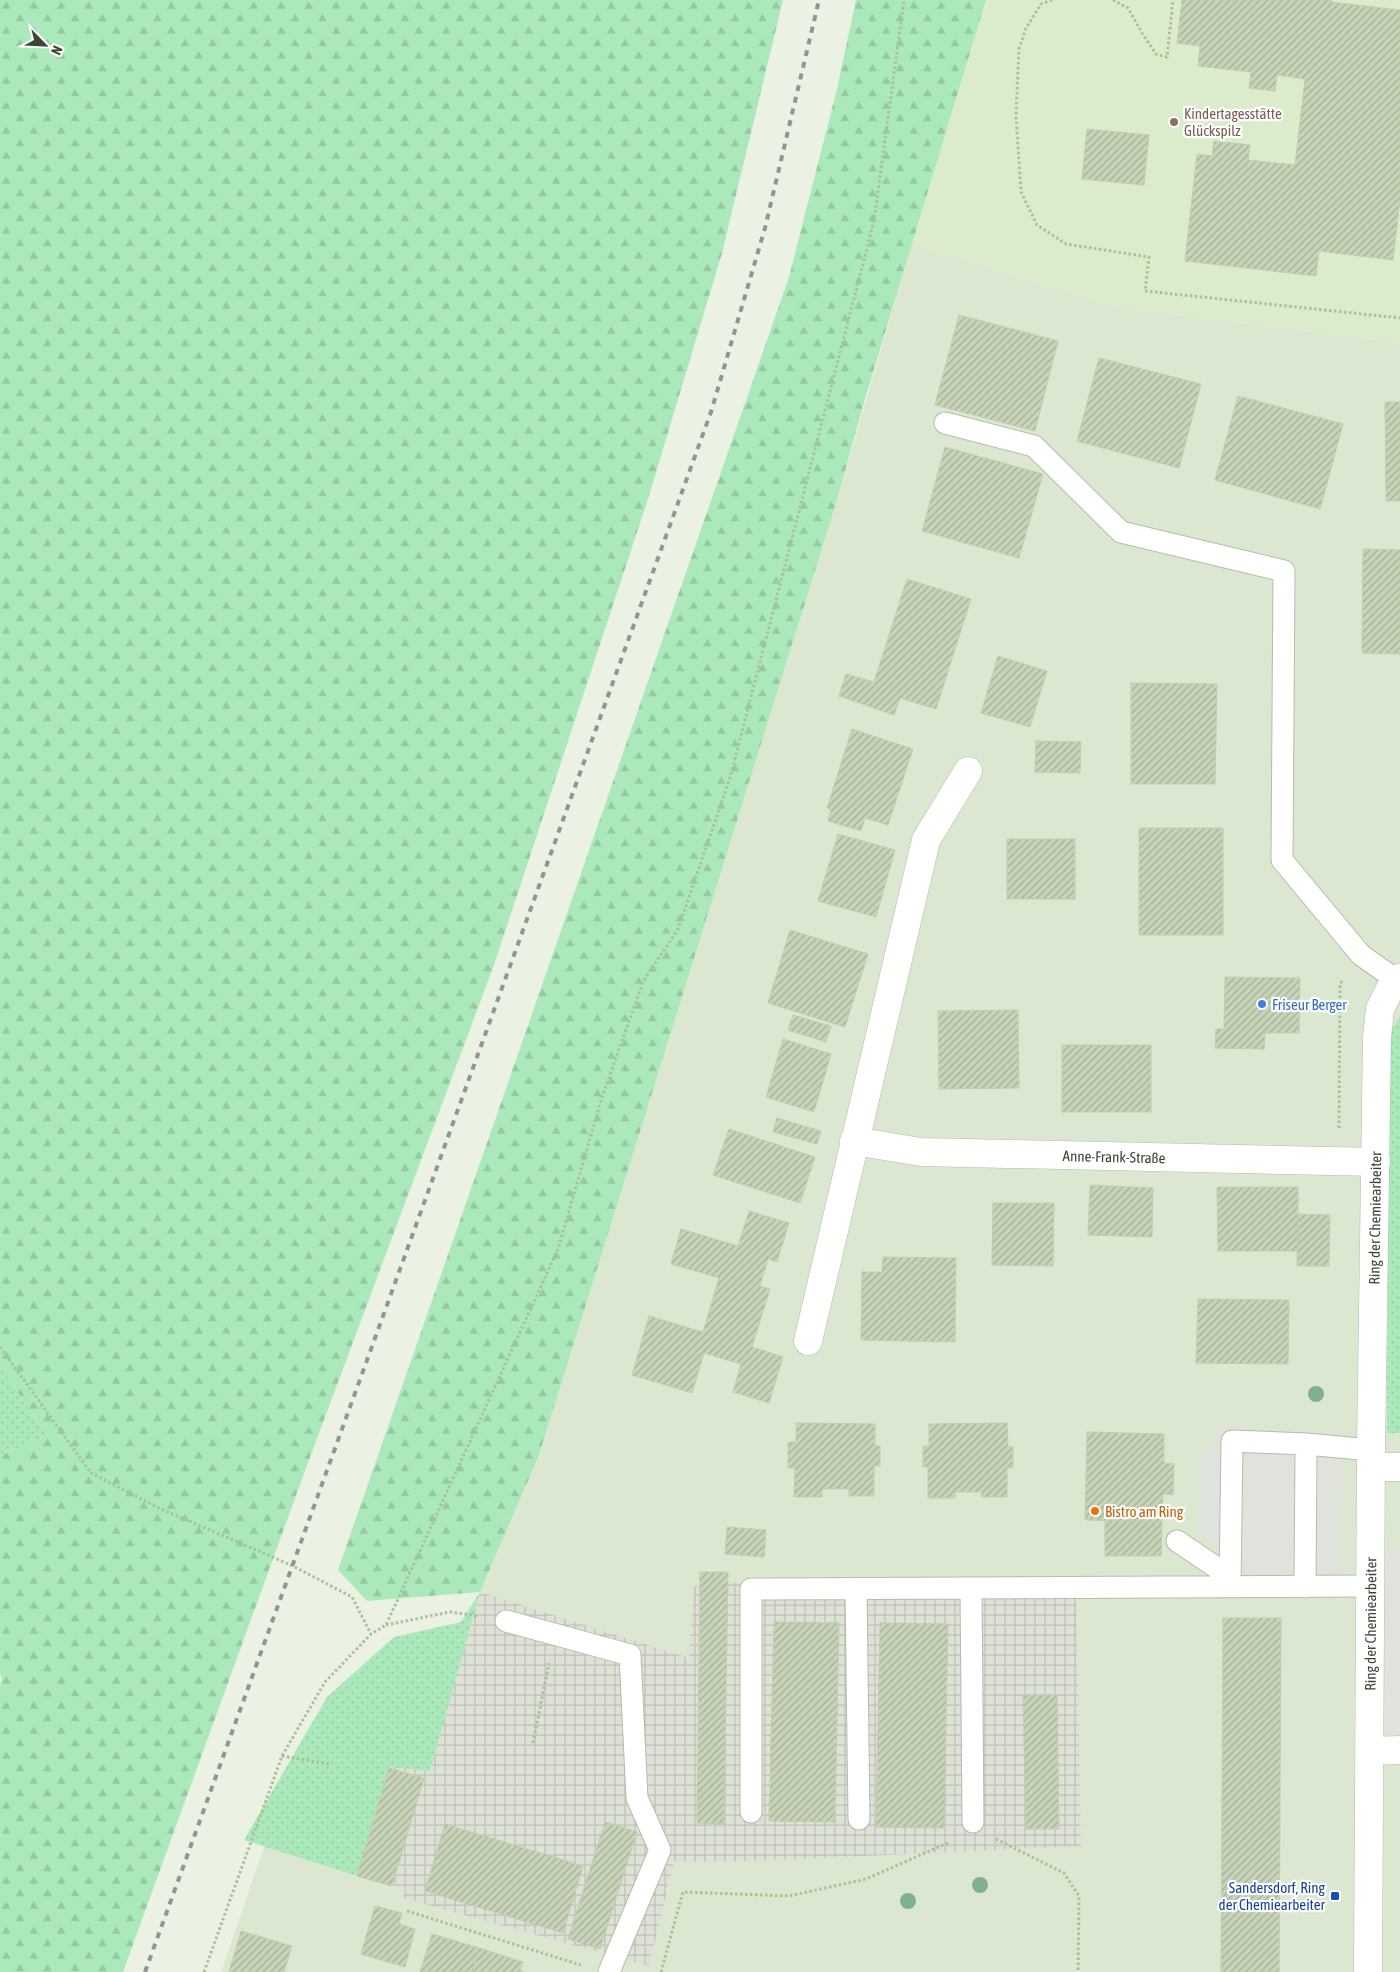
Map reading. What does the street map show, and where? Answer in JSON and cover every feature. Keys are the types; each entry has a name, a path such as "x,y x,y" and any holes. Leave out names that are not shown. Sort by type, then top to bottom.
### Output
{"street":[{"path":"808,1341 926,840 968,771"},
{"name":"Ring der Chemiearbeiter","path":"1368,1972 1371,1459 1378,1028 1380,1009 1398,978"},
{"name":"Anne-Frank-Straße","path":"854,1141 922,1152 1376,1162"},
{"path":"1371,1459 1400,1467"},
{"path":"1370,1751 1400,1750"}],"lane":[{"path":"945,423 1034,446 1121,532 1284,570 1282,860 1361,955 1398,978"},
{"path":"1229,1581 1232,1441 1306,1444 1371,1459"},
{"path":"1305,1587 1306,1444"},
{"path":"1177,1541 1229,1581"},
{"path":"751,1812 751,1589 971,1588 1229,1581 1305,1587 1370,1586"},
{"path":"971,1588 974,1822"},
{"path":"856,1589 859,1819"},
{"path":"506,1621 630,1655 637,1798 660,1850 609,1972"}],"path":[{"path":"386,1625 558,1249 602,1097 643,982 678,929 730,778 874,221 904,0"},
{"path":"1052,0 1041,4 1026,28 1020,49 1016,116 1021,192 1037,225 1066,244 1148,257 1145,291 1400,318"},
{"path":"1114,0 1128,8 1156,54 1167,57 1173,0"},
{"path":"0,1348 91,1473 161,1509 293,1566 352,1597 371,1634"},
{"path":"204,1972 282,1756 326,1682 371,1634 386,1625 450,1612 506,1621"},
{"path":"534,1743 555,1633"},
{"path":"282,1756 330,1764"},
{"path":"661,1972 683,1892 789,1896 866,1879 955,1840 974,1822 984,1833 1064,1873 1079,1896 1078,1972"},
{"path":"407,1911 584,1966"}],"shaded area":[{"name":"Kindertagesstätte Glückspilz","path":"986,0 1400,0 1400,343 1120,308 912,244"},
{"path":"912,244 1120,308 1400,343 1400,1972 221,1972 270,1830 460,1639 539,1455 835,507"},
{"path":"1214,1426 1343,1434 1339,1574 1229,1576 1215,1573 1215,1544 1199,1535 1200,1455 1214,1441"},
{"path":"1384,1548 1400,1548 1400,1735 1382,1735"},
{"path":"1076,1580 1081,1846 734,1862 674,1862 649,1966 403,1898 405,1888 357,1876 389,1766 430,1771 480,1592 689,1658 694,1586 716,1583"}],"green space":[{"path":"0,0 783,0 722,253 649,496 494,965 306,1468 123,1972 0,1972 0,1686 2,1678 0,1673 0,1456 48,1435 0,1367"},
{"path":"856,0 986,0 865,399 835,507 539,1455 480,1592 367,1601 338,1570 789,277 837,89"},
{"path":"1400,1016 1400,1433 1387,1433 1389,1068 1392,1029"},
{"path":"0,1367 48,1435 0,1456"},
{"path":"480,1592 430,1771 389,1767 357,1876 244,1840 327,1697 394,1637 461,1622"}],"building":[{"path":"1182,0 1332,0 1331,2 1400,10 1400,200 1393,260 1319,251 1316,276 1185,261 1197,154 1212,156 1214,141 1250,145 1248,160 1295,165 1305,79 1277,75 1275,91 1249,88 1251,72 1198,66 1200,46 1177,43"},
{"path":"1087,129 1149,135 1144,185 1082,179"},
{"path":"959,315 1058,341 1035,431 935,405"},
{"path":"1099,358 1201,384 1179,468 1077,441"},
{"path":"1238,396 1343,424 1320,509 1215,480"},
{"path":"1385,402 1400,402 1400,501 1386,501"},
{"path":"945,447 1043,474 1019,558 922,531"},
{"path":"1363,549 1400,550 1400,654 1362,653"},
{"path":"907,579 971,599 936,709 900,698 894,715 839,696 846,674 874,682"},
{"path":"998,656 1047,671 1030,727 981,713"},
{"path":"1131,683 1217,684 1215,784 1131,784"},
{"path":"852,729 913,749 888,825 865,818 861,831 828,821 831,809 827,808"},
{"path":"1036,741 1081,742 1080,773 1035,772"},
{"path":"1139,828 1223,828 1223,935 1139,935"},
{"path":"838,834 895,850 876,917 818,901"},
{"path":"1007,839 1075,839 1075,899 1007,899"},
{"path":"790,930 868,954 845,1027 768,1003"},
{"name":"Friseur Berger","path":"1225,977 1300,978 1299,1033 1265,1033 1264,1049 1215,1048 1216,1029 1224,1029"},
{"path":"1018,1010 1019,1088 939,1089 938,1011"},
{"path":"793,1015 831,1026 826,1042 788,1030"},
{"path":"783,1039 831,1054 814,1112 766,1097"},
{"path":"1062,1045 1151,1045 1151,1112 1062,1112"},
{"path":"777,1118 821,1131 817,1144 773,1132"},
{"path":"729,1129 815,1157 800,1203 713,1175"},
{"path":"1090,1185 1153,1188 1152,1237 1088,1235"},
{"path":"1217,1187 1298,1187 1298,1251 1218,1251"},
{"path":"993,1203 1054,1203 1053,1266 992,1265"},
{"path":"749,1211 789,1223 777,1262 768,1259 760,1286 770,1289 752,1347 783,1357 769,1403 733,1392 741,1364 704,1353 692,1393 632,1375 649,1316 703,1332 719,1278 671,1264 681,1229 738,1246"},
{"path":"1298,1214 1330,1215 1329,1266 1297,1266"},
{"path":"883,1257 956,1258 955,1342 861,1340 862,1272 882,1272"},
{"path":"1198,1299 1289,1300 1288,1364 1196,1363"},
{"path":"796,1423 875,1424 875,1446 880,1446 880,1466 874,1466 874,1496 849,1496 849,1489 822,1489 822,1497 794,1497 795,1468 788,1468 788,1442 796,1442"},
{"path":"1007,1423 1008,1447 1013,1447 1013,1468 1007,1468 1007,1497 981,1497 982,1492 955,1492 955,1498 928,1498 928,1467 923,1467 923,1446 929,1446 929,1424"},
{"path":"1087,1432 1164,1434 1164,1463 1174,1464 1173,1495 1163,1494 1162,1522 1085,1520"},
{"path":"1105,1520 1162,1522 1161,1556 1105,1556"},
{"path":"727,1527 766,1530 764,1557 725,1554"},
{"path":"700,1572 728,1572 724,1824 697,1823"},
{"path":"1223,1618 1281,1618 1279,1972 1221,1972"},
{"path":"774,1622 839,1623 835,1822 769,1821"},
{"path":"880,1623 948,1624 944,1828 876,1827"},
{"path":"1023,1695 1057,1695 1059,1829 1026,1829"},
{"path":"389,1768 424,1778 392,1886 357,1876"},
{"path":"605,1822 637,1832 600,1949 568,1939"},
{"path":"445,1824 583,1866 563,1933 425,1891"},
{"path":"375,1906 402,1913 399,1924 415,1929 405,1967 361,1954"},
{"path":"241,1931 292,1946 284,1972 229,1972"},
{"path":"432,1934 479,1948 472,1972 420,1972"},
{"path":"479,1948 523,1962 520,1970 524,1972 472,1972"}],"railway":[{"path":"145,1972 711,412 765,228 819,0"}],"place":[{"name":"Kindertagesstätte Glückspilz","path":"1174,122"},
{"name":"Friseur Berger","path":"1262,1004"},
{"name":"Bistro am Ring","path":"1095,1511"},
{"name":"Sandersdorf, Ring der Chemiearbeiter","path":"1335,1896"}]}
